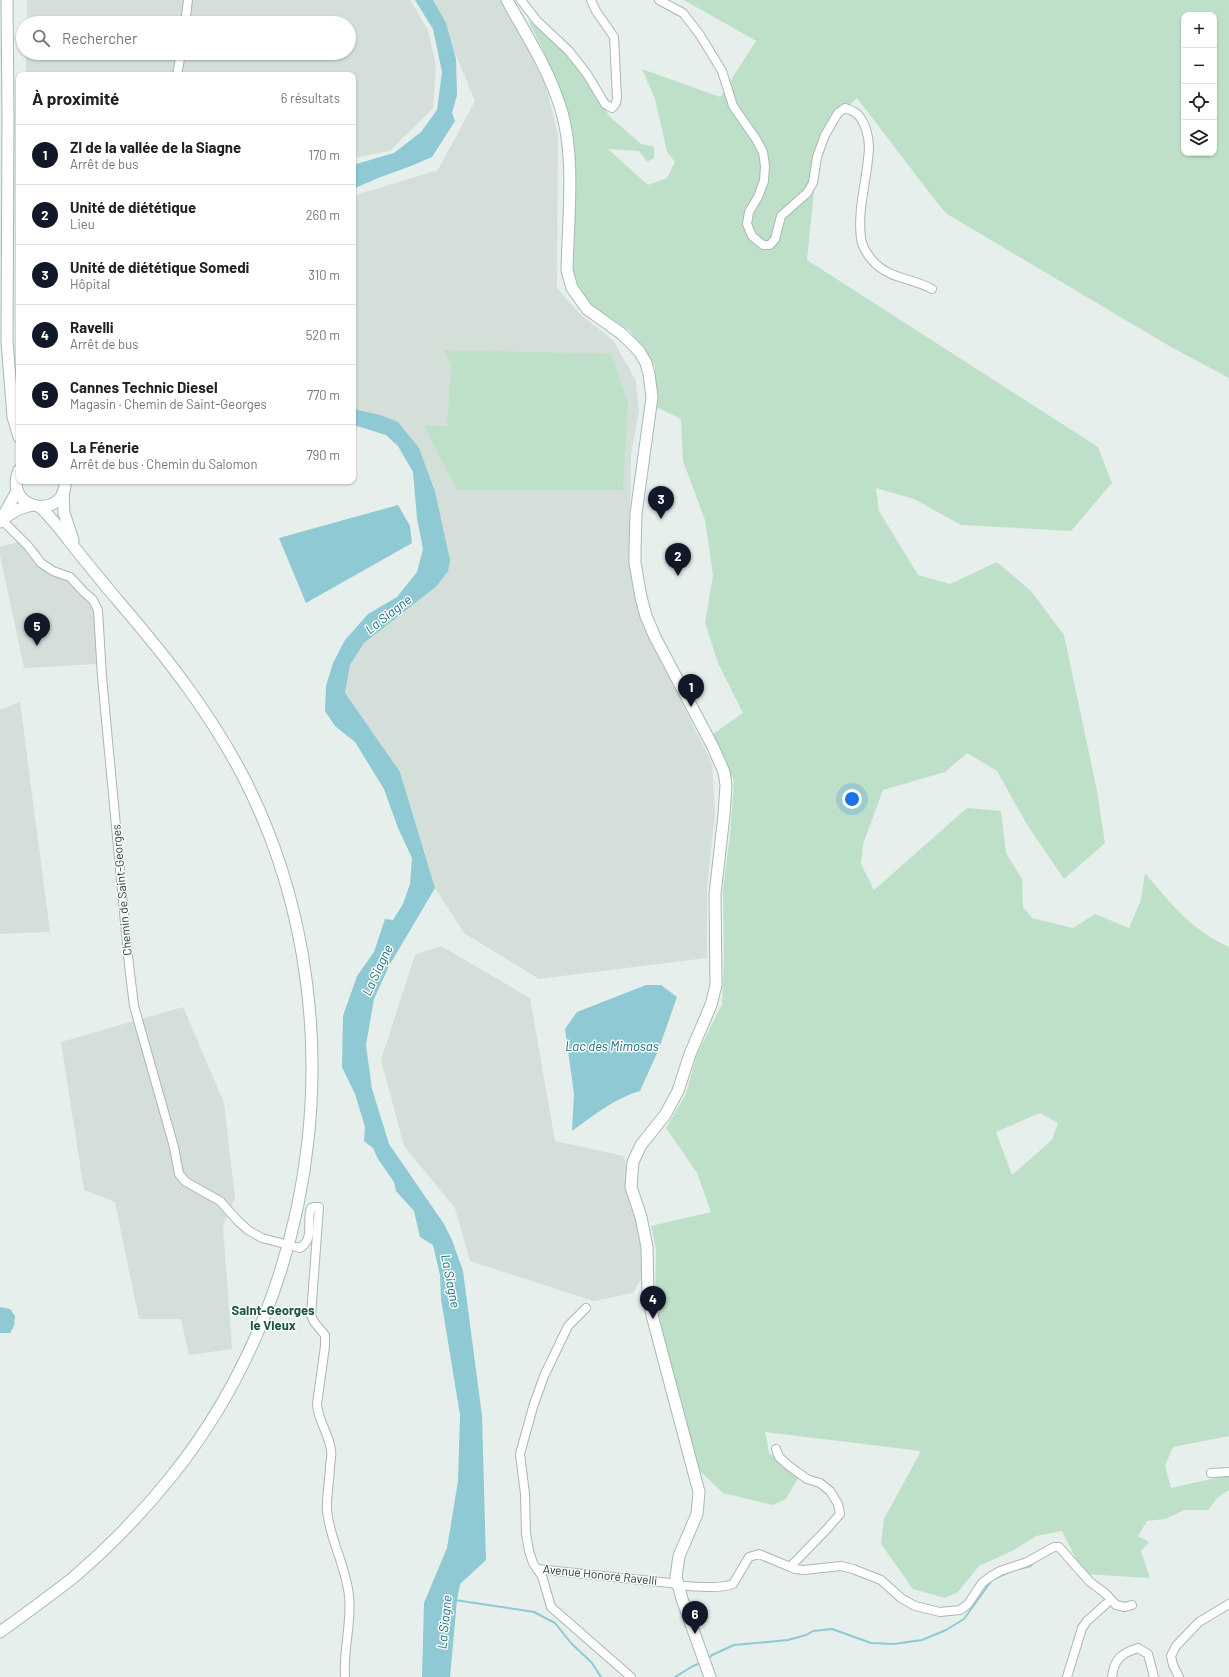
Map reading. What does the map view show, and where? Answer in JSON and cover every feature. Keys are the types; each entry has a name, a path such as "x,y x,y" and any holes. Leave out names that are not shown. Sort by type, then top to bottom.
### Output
{"street":[{"path":"7,0 7,341 13,417 16,427"},
{"path":"186,16 188,0"},
{"path":"507,0 543,64 560,107 565,128 569,169 567,270 569,282 587,309 622,334 639,351 646,363 652,397 636,514 635,549 638,576 646,616 655,637 713,747 724,772 726,785 715,894 716,985 711,1005 690,1054 678,1091 665,1115 641,1145 633,1162 631,1187 641,1217 647,1247 648,1296 652,1318 699,1492 697,1514 680,1556 676,1577 710,1677"},
{"path":"521,0 537,21 569,51 587,74 605,104 612,108 616,103 617,98 614,37 596,11 591,0"},
{"path":"659,0 683,12 700,35 722,71 734,106 763,152 765,166 764,181 758,197 749,212 747,224 752,236 762,245 767,246 770,245 775,239 781,216 807,193 813,183 817,157 825,136 838,113 845,108 857,114 867,132 869,146 862,200 861,228 863,247 873,261 886,272 902,279 921,283 932,289"},
{"path":"178,72 180,60"},
{"path":"12,398 16,408"},
{"path":"0,1632 75,1576 128,1526 173,1475 216,1412 257,1335 291,1238 309,1134 312,1076 312,1043 306,982 294,916 273,848 246,782 207,714 165,656 97,577 54,519 21,498 17,492 16,484"},
{"path":"1,521 17,510 53,504 59,499 65,485"},
{"path":"65,485 64,513 71,535 82,556"},
{"path":"1,521 17,492"},
{"name":"Chemin de Saint-Georges","path":"1,521 28,546 41,563 52,571 70,577 94,600 98,610 104,701 133,999 174,1147 179,1174 186,1182 220,1201 248,1230 262,1238 281,1243"},
{"path":"296,1247 300,1248 306,1244 311,1208 319,1207 311,1316 325,1335 317,1412 332,1452 327,1510 331,1533 344,1570 349,1594 350,1614 344,1666 345,1677"},
{"name":"Avenue Honoré Ravelli","path":"586,1308 568,1326 544,1376 533,1407 520,1454 525,1494 526,1533 529,1551 537,1569 670,1583 678,1586 728,1586 733,1584 749,1557 754,1554 759,1554 790,1566"},
{"path":"776,1448 779,1457 789,1466 807,1479 820,1483 830,1491 838,1504 840,1514 828,1530 790,1566 804,1570 841,1566 853,1569 881,1580 901,1598 915,1606 940,1612 960,1610 968,1604 982,1584 1000,1571 1027,1562 1054,1547 1059,1547 1090,1582 1105,1593 1116,1605 1125,1607 1132,1605"},
{"path":"1211,1473 1229,1472"},
{"path":"537,1569 542,1576 551,1607 631,1677"},
{"path":"1067,1677 1082,1628 1087,1621 1106,1604"},
{"path":"1179,1677 1173,1665 1171,1656 1176,1646 1199,1622 1229,1604"},
{"path":"1112,1677 1113,1667 1118,1659 1126,1652 1138,1648 1148,1654 1154,1677"}],"shaded area":[{"path":"27,0 410,0 428,30 436,65 433,108 390,151 356,157 356,72 26,72 26,60 356,60 356,16 27,16"},
{"path":"433,0 501,0 545,82 558,135 557,288 581,315 613,340 636,381 639,411 631,455 630,543 634,592 648,636 712,763 715,812 707,889 707,958 539,979 464,933 435,888 400,772 345,694 350,665 364,643 437,586 419,448 356,413 356,195 438,170 475,101"},
{"path":"18,542 39,550 48,573 69,580 93,609 97,664 24,668 0,555 0,547"},
{"path":"20,702 50,932 0,934 0,710"},
{"path":"441,946 530,998 555,1141 624,1156 645,1272 633,1293 594,1301 470,1261 455,1208 404,1146 381,1060 415,955"},
{"path":"183,1007 224,1103 235,1197 223,1227 232,1349 189,1355 181,1319 139,1319 115,1202 84,1190 61,1042"}],"green space":[{"path":"684,0 1229,0 1229,378 1171,347 947,214 857,98 820,133 807,260 1098,447 1112,483 1071,531 961,525 914,499 876,488 879,511 918,575 950,584 997,562 1031,591 1064,635 1097,791 1105,843 1064,879 1026,823 997,771 967,753 945,772 883,790 863,844 861,864 874,890 967,808 1001,811 1006,853 1022,879 1023,907 1032,918 1073,928 1095,914 1129,928 1141,900 1145,873 1173,906 1192,924 1215,940 1229,947 1229,1436 1173,1447 1165,1466 1171,1488 1229,1475 1229,1490 1217,1498 1208,1510 1184,1510 1165,1519 1147,1521 1138,1536 1149,1542 1141,1551 1150,1578 1084,1574 1062,1531 1036,1536 1012,1551 979,1566 958,1592 945,1598 913,1589 881,1544 884,1519 921,1451 765,1432 769,1453 800,1475 786,1499 772,1505 723,1493 698,1469 655,1305 656,1249 651,1226 711,1212 697,1173 666,1128 686,1094 697,1054 722,1004 724,960 723,889 730,835 734,781 713,734 743,713 718,663 705,623 713,575 705,520 683,461 681,419 656,407 655,366 630,331 591,305 573,279 576,185 571,121 542,48 528,20 557,45 580,71 610,117 641,144 654,147 654,158 647,162 639,151 608,149 648,185 667,178 675,162 667,152 655,99 642,69 720,97 756,41","holes":["1040,1113 1058,1123 1052,1140 1012,1175 996,1132"]},
{"path":"444,350 611,354 628,403 623,490 457,490 424,426 447,426 451,365"}],"water":[{"path":"415,0 433,0 446,23 456,59 457,95 452,113 455,121 432,157 356,188 356,164 394,153 421,132 437,110 442,72 433,29"},
{"name":"La Siagne","path":"356,410 380,415 398,422 419,448 435,492 450,560 448,571 437,586 364,643 350,665 345,693 400,772 435,888 389,966 374,999 366,1045 372,1089 389,1144 444,1224 452,1240 463,1271 482,1416 486,1560 460,1584 457,1600 450,1677 422,1677 424,1603 447,1548 458,1481 460,1415 441,1299 440,1275 433,1245 420,1237 414,1211 396,1191 394,1182 378,1159 373,1148 364,1141 365,1127 355,1094 342,1067 343,1016 357,976 374,952 385,919 393,920 403,904 410,884 412,858 398,828 384,789 355,742 335,726 325,711 326,686 333,663 345,640 368,614 397,597 417,572 423,549 417,518 413,472 398,446 386,435 357,426"},
{"path":"398,505 410,526 412,543 306,603 279,538"},
{"name":"Lac des Mimosas","path":"646,985 661,985 677,997 658,1051 640,1091 613,1103 572,1131 574,1094 565,1029 577,1012"},
{"path":"0,1307 10,1309 15,1316 14,1326 10,1333 0,1333"}],"waterway":[{"path":"1015,1570 1031,1566"},
{"path":"708,1659 712,1655 734,1645 788,1640 806,1635 813,1631 832,1629 871,1643 894,1644 922,1640 946,1630 964,1619 992,1580 1011,1571"},
{"name":"La Siagne","path":"455,1600 534,1612 555,1623 571,1643 592,1663 601,1677"},
{"path":"675,1677 701,1663"}],"place":[{"name":"Unité de diététique Somedi","path":"661,519"},
{"name":"Unité de diététique","path":"678,576"},
{"name":"Cannes Technic Diesel","path":"37,646"},
{"name":"ZI de la vallée de la Siagne","path":"691,707"},
{"name":"Ravelli","path":"653,1319"},
{"name":"La Fénerie","path":"695,1634"}],"district":[{"name":"Saint-Georges le Vieux","path":"273,1318"}]}
